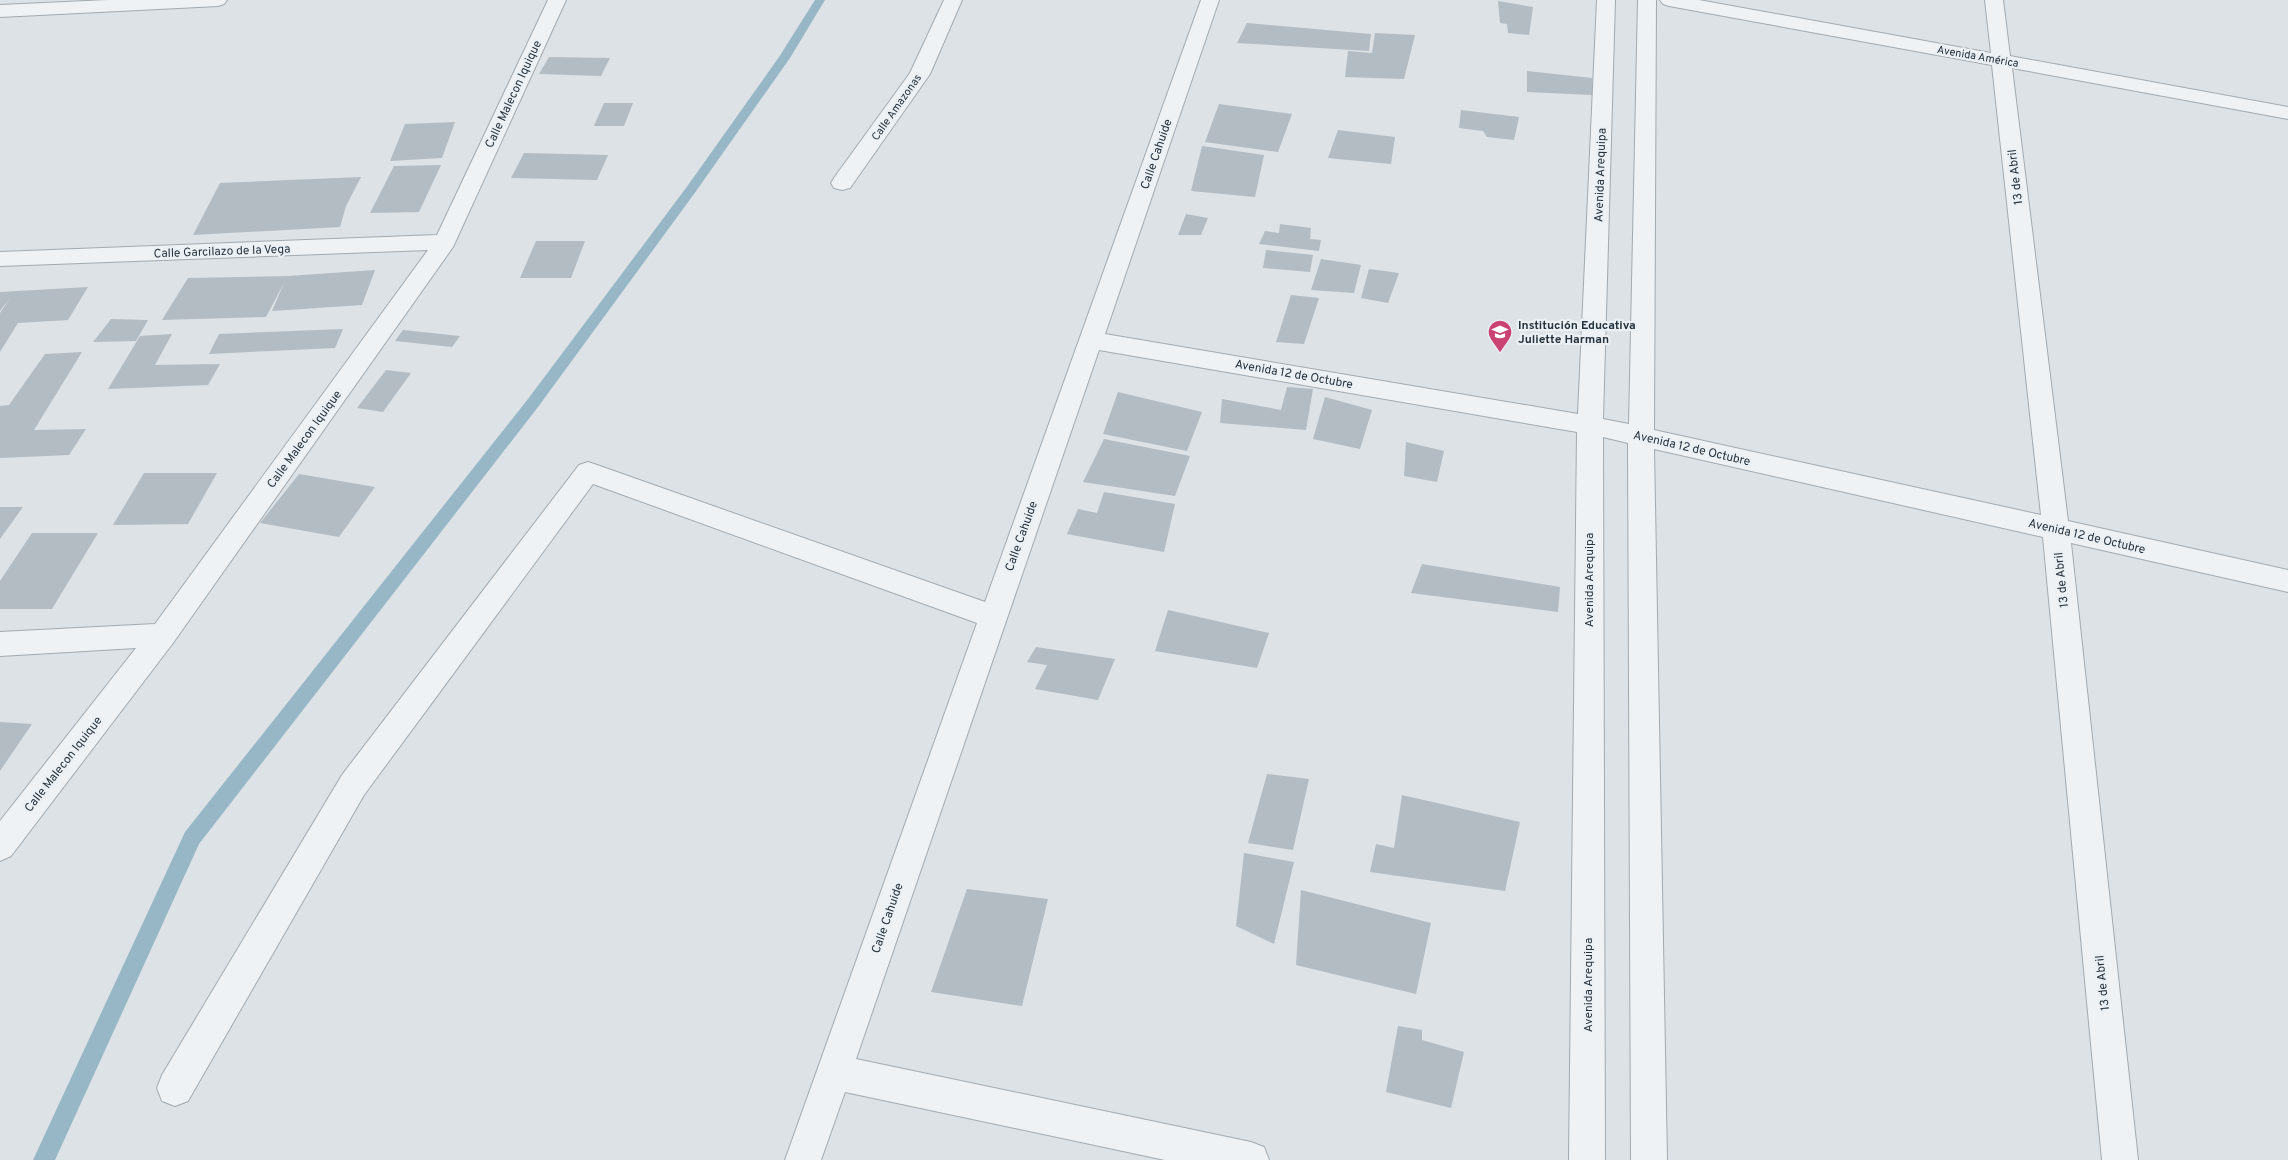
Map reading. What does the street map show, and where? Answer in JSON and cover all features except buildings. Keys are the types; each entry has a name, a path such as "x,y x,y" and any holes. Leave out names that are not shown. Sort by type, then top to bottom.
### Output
{"street":[{"path":"0,11 218,0"},
{"name":"Calle Malecon Iquique","path":"0,846 163,635 445,242 557,0"},
{"name":"Calle Amazonas","path":"842,183 920,74 952,0"},
{"name":"Calle Cahuide","path":"803,1160 992,616 1210,0"},
{"name":"Avenida Arequipa","path":"1587,1160 1590,425 1606,0"},
{"path":"1647,0 1641,436 1649,1160"},
{"name":"Avenida América","path":"1669,0 2288,113"},
{"name":"13 de Abril","path":"1994,0 2056,529 2120,1160"},
{"name":"Calle Garcilazo de la Vega","path":"0,260 445,242"},
{"name":"Avenida 12 de Octubre","path":"1090,340 1590,425 2288,581"},
{"path":"175,1088 353,785 588,472 992,616"},
{"path":"0,644 163,635"},
{"path":"833,1072 1251,1160"}],"waterway":[{"path":"44,1160 192,838 533,403 690,191 784,58 820,0"}],"place":[{"name":"Institución Educativa Juliette Harman","path":"1500,353"}]}
